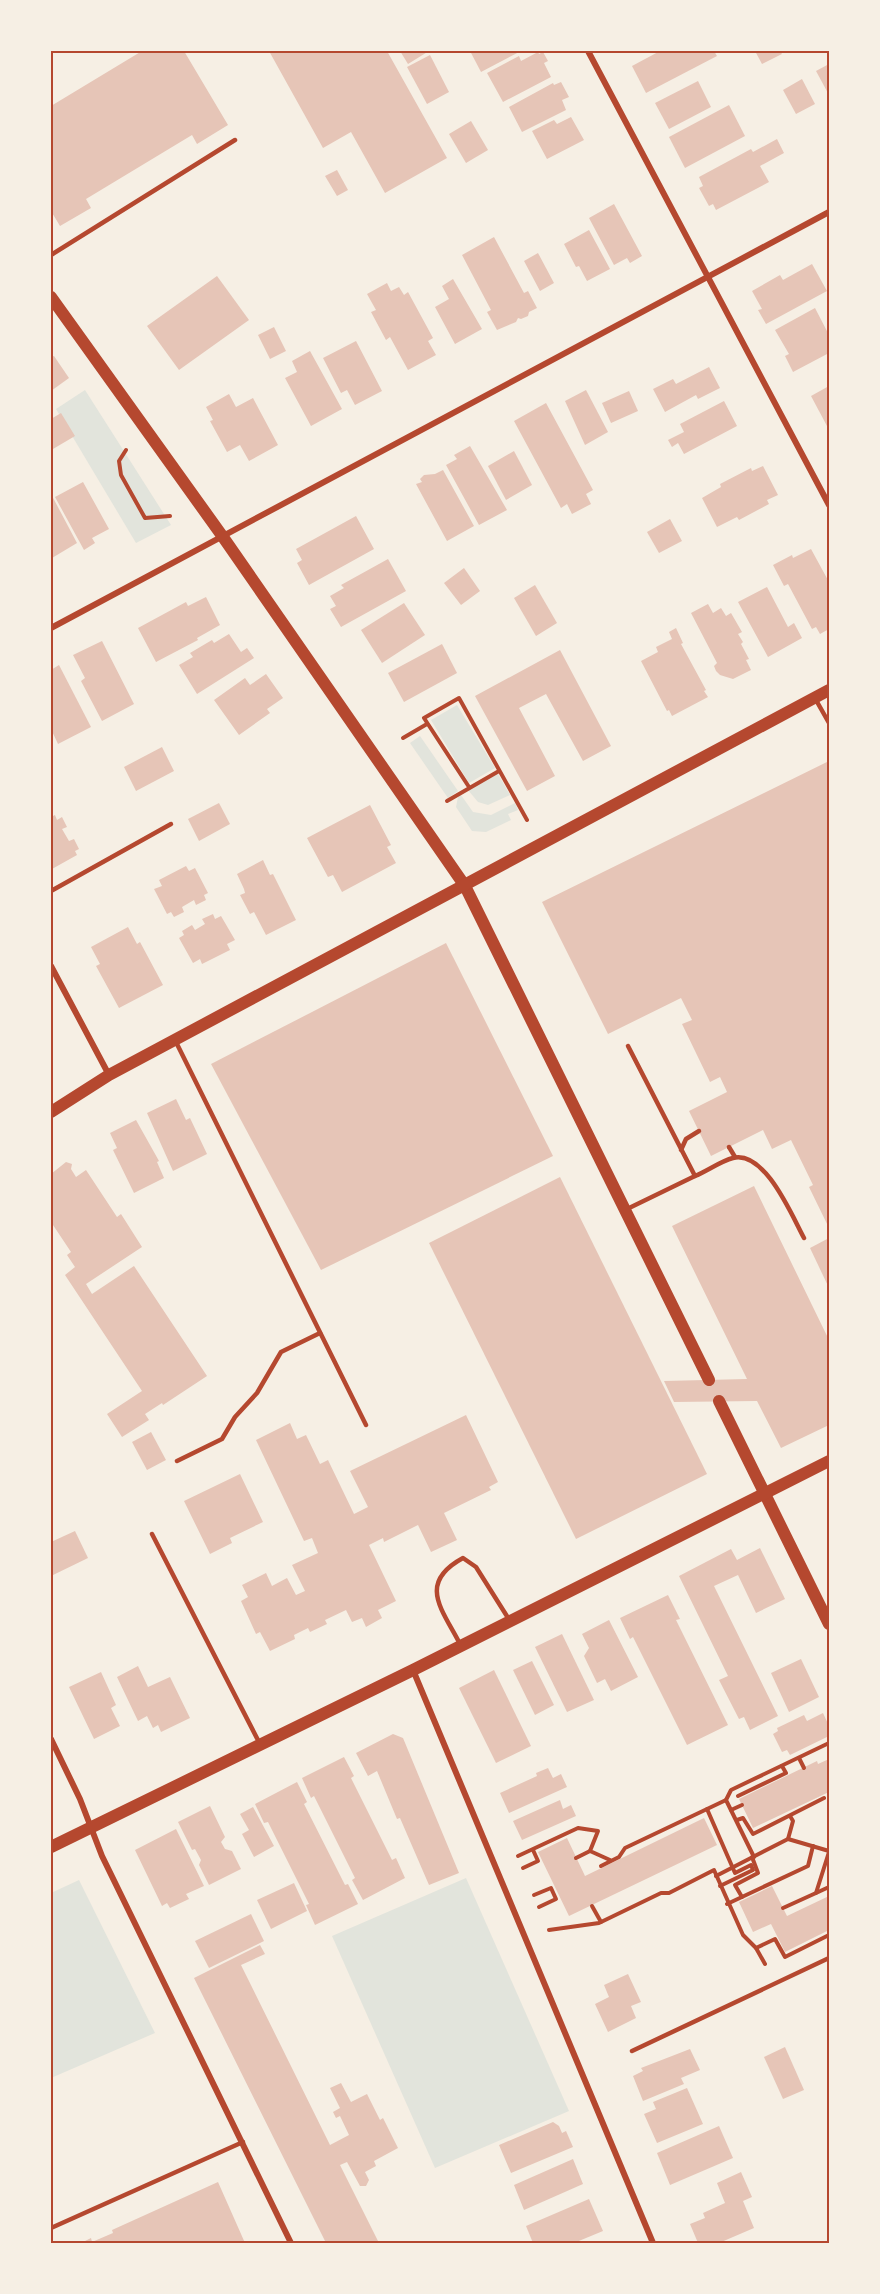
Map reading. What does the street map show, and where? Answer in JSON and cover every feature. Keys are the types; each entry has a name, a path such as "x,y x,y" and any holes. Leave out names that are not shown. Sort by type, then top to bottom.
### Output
{"main road":[{"path":"51,297 223,537 465,886 709,1380"},
{"path":"51,1112 109,1075 829,690"},
{"path":"719,1401 829,1624"},
{"path":"51,1847 413,1670 829,1461"}],"street":[{"path":"588,51 829,505"},
{"path":"51,628 829,212"},
{"path":"51,966 109,1075"},
{"path":"413,1670 652,2243"},
{"path":"51,1739 80,1799 108,1867 291,2243"}],"lane":[{"path":"51,255 235,140"},
{"path":"815,698 829,723"},
{"path":"51,891 171,824"},
{"path":"175,1040 366,1425"},
{"path":"628,1046 695,1176"},
{"path":"681,1150 686,1139 699,1131"},
{"path":"729,1147 735,1157"},
{"path":"625,1210 735,1157 752,1160 773,1180 804,1238"},
{"path":"177,1461 222,1438 235,1417 257,1393 281,1352 320,1333"},
{"path":"152,1534 260,1744"},
{"path":"461,1646 435,1589 439,1576 451,1564 463,1558 476,1567 510,1621"},
{"path":"632,2051 829,1958"},
{"path":"51,2228 243,2142"}],"path":[{"path":"126,450 119,461 121,476 145,518 170,516"},
{"path":"469,787 424,718 459,698 527,820"},
{"path":"403,738 427,724"},
{"path":"447,801 499,771"},
{"path":"601,1866 619,1857 625,1848 726,1800 731,1790 829,1743"},
{"path":"800,1758 804,1768"},
{"path":"738,1796 786,1773 782,1766"},
{"path":"752,1780 756,1788"},
{"path":"736,1820 743,1818 753,1834 824,1798"},
{"path":"726,1800 753,1857 758,1873 735,1885 742,1897"},
{"path":"731,1810 742,1805"},
{"path":"707,1809 735,1873 751,1865 753,1870 720,1886"},
{"path":"788,1839 793,1821 790,1816"},
{"path":"518,1856 578,1828 598,1831 590,1851 576,1858"},
{"path":"716,1876 788,1839 829,1851 816,1893"},
{"path":"728,1904 808,1866 813,1846"},
{"path":"523,1868 538,1861 533,1850"},
{"path":"590,1851 611,1860"},
{"path":"549,1930 601,1922 661,1893 669,1893 714,1870 743,1935 756,1948 765,1964"},
{"path":"783,1908 829,1887"},
{"path":"534,1895 551,1888 556,1899 539,1907"},
{"path":"592,1906 601,1922"},
{"path":"756,1948 775,1939 784,1957 829,1935"}],"shaded area":[{"path":"85,390 171,525 136,543 56,409"},
{"path":"457,705 495,768 469,783 431,720"},
{"path":"420,736 458,791 448,798 410,743"},
{"path":"498,774 510,795 488,805 478,802 468,790"},
{"path":"461,795 473,812 491,815 515,803 518,810 508,814 511,820 486,832 472,831 456,807 458,797"},
{"path":"466,1878 569,2111 435,2168 332,1936"},
{"path":"79,1880 155,2033 51,2078 51,1893"}],"building":[{"path":"142,51 184,51 228,125 197,144 192,135 86,199 91,208 60,226 51,211 51,106"},
{"path":"269,51 387,51 447,158 385,193 351,132 323,148"},
{"path":"400,51 429,51 408,64"},
{"path":"470,51 521,51 481,72"},
{"path":"660,51 714,51 717,56 646,93 632,66"},
{"path":"755,51 780,51 782,54 762,64"},
{"path":"538,52 539,54 543,52 548,61 544,63 551,77 503,102 487,73 519,56 521,61"},
{"path":"430,55 449,92 427,104 407,67"},
{"path":"829,64 829,95 816,71"},
{"path":"802,79 815,104 796,114 783,90"},
{"path":"698,81 711,107 669,129 655,103"},
{"path":"561,82 569,97 562,100 566,110 522,132 509,107 553,83 554,85"},
{"path":"729,105 745,136 685,168 669,137"},
{"path":"571,117 584,140 547,159 532,131 554,120 557,124"},
{"path":"471,121 488,150 466,163 449,134"},
{"path":"777,139 784,153 760,166 769,182 716,210 713,204 709,206 699,188 703,186 699,177 751,149 753,152"},
{"path":"337,170 348,190 337,196 325,176"},
{"path":"614,204 642,256 630,263 627,258 614,265 589,218"},
{"path":"589,230 610,269 587,281 579,266 576,267 564,244"},
{"path":"494,237 524,293 528,291 537,308 529,312 528,316 518,318 516,322 497,330 487,312 491,310 462,255"},
{"path":"538,253 554,283 540,291 524,261"},
{"path":"812,264 827,291 766,324 758,310 762,309 752,291 780,275 783,280"},
{"path":"217,276 249,320 179,370 147,326"},
{"path":"453,279 482,329 455,344 435,307 449,299 442,286"},
{"path":"387,283 391,291 399,287 404,295 408,292 433,338 428,341 436,355 408,370 390,337 386,340 371,312 376,310 367,294"},
{"path":"815,308 829,335 829,353 793,372 785,356 789,354 775,330"},
{"path":"274,327 286,351 270,359 258,335"},
{"path":"356,341 382,391 355,405 347,390 341,393 323,358"},
{"path":"310,351 342,409 311,426 285,378 297,372 292,361"},
{"path":"54,356 69,378 51,391 51,357"},
{"path":"709,367 720,388 698,399 696,395 665,412 653,389 673,379 676,384"},
{"path":"829,386 829,425 827,426 811,396"},
{"path":"586,390 608,432 585,445 565,401"},
{"path":"629,391 638,411 611,423 602,403"},
{"path":"229,394 236,407 253,398 278,445 249,461 240,445 227,452 210,421 213,420 206,407"},
{"path":"724,401 737,426 684,454 678,443 672,447 668,440 684,432 680,424"},
{"path":"546,403 593,490 586,494 591,504 572,514 567,504 561,508 514,421"},
{"path":"61,413 75,436 53,449 51,419"},
{"path":"470,446 507,510 479,525 446,465 457,459 454,455"},
{"path":"514,451 532,485 506,500 488,466"},
{"path":"763,466 778,495 767,500 769,504 739,520 737,517 717,527 702,498 721,487 720,484 751,468 752,471"},
{"path":"443,470 474,526 447,541 416,484 422,482 420,479 424,475 435,474"},
{"path":"83,482 109,529 92,538 95,543 84,550 55,497"},
{"path":"51,494 77,543 52,558 51,557"},
{"path":"356,516 374,549 309,585 297,563 302,560 296,549"},
{"path":"670,519 682,541 659,553 647,532"},
{"path":"811,549 829,582 829,620 827,621 829,629 820,634 816,627 812,629 788,584 784,586 773,565 792,555 793,558"},
{"path":"388,559 406,591 341,627 330,609 336,606 330,596 344,588 341,585"},
{"path":"464,568 480,591 461,605 444,583"},
{"path":"535,585 557,623 536,636 514,598"},
{"path":"767,587 788,627 794,623 802,638 768,657 738,602"},
{"path":"206,597 220,625 197,638 198,640 156,662 138,628 186,602 188,606"},
{"path":"404,603 425,635 382,663 361,630"},
{"path":"708,604 713,613 721,608 726,616 731,613 742,632 738,634 743,642 741,644 749,659 746,660 751,670 733,679 720,675 716,671 714,666 717,663 691,613"},
{"path":"676,628 683,643 681,644 708,697 672,716 669,710 667,711 641,661 658,652 656,647 672,639 669,632"},
{"path":"229,634 241,652 247,648 254,658 197,694 179,665 193,657 190,653 212,640 214,643"},
{"path":"102,641 134,704 102,721 81,681 85,678 73,655"},
{"path":"442,644 457,673 404,702 388,673"},
{"path":"560,650 611,746 583,761 546,694 519,708 555,776 527,791 475,696"},
{"path":"59,665 91,727 58,744 51,729 51,670"},
{"path":"266,674 283,698 267,709 270,713 239,735 214,700 245,678 250,685"},
{"path":"162,747 174,771 136,791 124,767"},
{"path":"829,761 829,1228 809,1187 813,1185 791,1140 772,1149 763,1130 711,1156 689,1111 727,1092 720,1077 710,1082 682,1024 692,1020 681,998 608,1034 542,902"},
{"path":"219,803 230,824 199,841 188,819"},
{"path":"370,805 391,845 387,847 396,863 342,892 333,875 328,877 307,838"},
{"path":"55,815 57,820 62,817 67,827 62,829 69,841 74,839 79,849 75,851 77,855 52,869 51,817"},
{"path":"263,860 270,875 273,874 296,920 266,935 254,912 250,914 240,895 245,893 237,874"},
{"path":"186,866 189,871 195,868 208,893 204,895 206,900 196,905 194,900 182,907 184,912 174,917 171,912 167,914 154,889 162,886 159,880"},
{"path":"213,914 215,919 221,916 235,940 227,944 230,950 202,964 200,959 193,963 179,938 184,935 182,931 192,925 195,930 205,924 202,919"},
{"path":"128,927 137,944 140,942 163,985 119,1008 96,966 100,964 91,947"},
{"path":"446,943 553,1156 321,1270 211,1064"},
{"path":"176,1099 186,1120 190,1118 207,1154 173,1171 147,1113"},
{"path":"136,1120 159,1161 157,1162 164,1178 134,1193 113,1150 117,1148 110,1133"},
{"path":"66,1162 72,1164 71,1169 76,1177 86,1170 117,1217 121,1214 142,1247 86,1284 92,1294 134,1266 207,1376 145,1414 149,1420 122,1437 107,1414 142,1391 65,1275 75,1267 67,1255 71,1252 51,1222 51,1174"},
{"path":"560,1177 707,1474 576,1539 429,1243"},
{"path":"754,1186 829,1340 829,1425 781,1448 757,1401 674,1402 664,1381 747,1379 672,1226"},
{"path":"829,1238 829,1288 810,1248"},
{"path":"466,1415 498,1482 489,1487 491,1490 444,1513 457,1540 431,1552 418,1525 384,1542 383,1538 369,1545 396,1601 378,1610 382,1618 366,1627 362,1618 352,1622 346,1610 325,1620 327,1624 310,1632 308,1628 294,1635 295,1639 270,1651 260,1632 256,1634 241,1601 248,1597 242,1585 266,1573 272,1586 287,1578 296,1595 305,1591 292,1565 318,1553 312,1538 304,1541 256,1440 290,1423 297,1439 306,1435 320,1464 328,1460 354,1514 368,1507 350,1471"},
{"path":"151,1432 166,1460 147,1470 132,1442"},
{"path":"240,1474 263,1522 230,1538 232,1543 210,1554 184,1501"},
{"path":"75,1531 88,1558 51,1576 51,1542"},
{"path":"760,1548 785,1599 756,1613 738,1575 714,1586 778,1716 750,1730 744,1717 739,1719 719,1680 728,1676 679,1576 731,1549 737,1560"},
{"path":"668,1595 680,1619 676,1620 728,1725 687,1745 633,1637 630,1639 620,1618"},
{"path":"609,1620 638,1677 611,1691 605,1679 597,1683 584,1656 589,1648 582,1634"},
{"path":"562,1634 594,1700 567,1712 535,1647"},
{"path":"801,1659 819,1697 789,1712 771,1673"},
{"path":"532,1661 554,1705 535,1715 513,1670"},
{"path":"138,1666 148,1687 170,1677 190,1718 161,1732 158,1725 153,1728 147,1716 138,1721 117,1677"},
{"path":"494,1670 531,1746 496,1763 459,1688"},
{"path":"101,1672 116,1705 111,1708 120,1726 94,1739 69,1687"},
{"path":"823,1713 829,1726 829,1736 790,1755 787,1750 782,1752 773,1734 778,1731 777,1728 804,1715 807,1721"},
{"path":"393,1734 403,1738 459,1873 429,1885 377,1771 368,1776 356,1753"},
{"path":"344,1757 354,1776 351,1778 392,1860 396,1858 405,1878 363,1900 352,1880 355,1878 314,1796 311,1798 302,1778"},
{"path":"829,1759 829,1792 753,1828 739,1799 817,1761 818,1764"},
{"path":"548,1768 553,1778 561,1774 567,1787 509,1813 500,1793 537,1776 536,1773"},
{"path":"297,1782 307,1802 304,1804 345,1885 348,1884 358,1904 315,1925 306,1905 309,1904 268,1822 264,1823 255,1804"},
{"path":"560,1800 563,1809 571,1805 576,1816 522,1840 513,1821"},
{"path":"210,1806 225,1837 221,1842 225,1849 232,1851 241,1869 209,1885 199,1865 201,1860 195,1849 192,1850 178,1822"},
{"path":"253,1807 274,1846 254,1857 242,1834 249,1830 240,1814"},
{"path":"704,1818 717,1845 569,1916 538,1852 567,1838 585,1876"},
{"path":"176,1829 204,1886 186,1894 189,1899 170,1908 167,1903 162,1906 135,1850"},
{"path":"294,1883 307,1911 271,1929 257,1900"},
{"path":"772,1886 787,1916 829,1896 829,1930 785,1952 771,1924 753,1932 739,1902"},
{"path":"251,1914 264,1941 209,1968 195,1941"},
{"path":"260,1945 265,1954 241,1965 330,2145 349,2135 340,2116 336,2118 333,2112 340,2108 330,2088 341,2083 351,2102 367,2094 380,2120 383,2118 398,2148 374,2161 376,2166 365,2172 369,2180 366,2186 360,2186 347,2162 340,2165 379,2243 326,2243 194,1978"},
{"path":"628,1974 641,2002 631,2006 636,2018 608,2032 595,2004 609,1997 604,1985"},
{"path":"785,2047 804,2090 783,2099 764,2057"},
{"path":"690,2049 700,2070 681,2078 684,2084 643,2101 633,2076 643,2071 641,2068"},
{"path":"687,2088 703,2124 657,2143 644,2114 656,2109 653,2102"},
{"path":"553,2122 559,2126 562,2133 566,2131 573,2147 511,2173 499,2145"},
{"path":"719,2126 733,2158 670,2185 657,2153"},
{"path":"573,2159 583,2184 524,2210 514,2185"},
{"path":"741,2172 752,2197 743,2201 754,2228 719,2243 698,2243 690,2224 705,2218 703,2213 725,2203 717,2183"},
{"path":"218,2182 245,2243 81,2243 91,2238 92,2242 113,2233 112,2230"},
{"path":"589,2199 603,2231 574,2243 533,2243 526,2226"}]}
